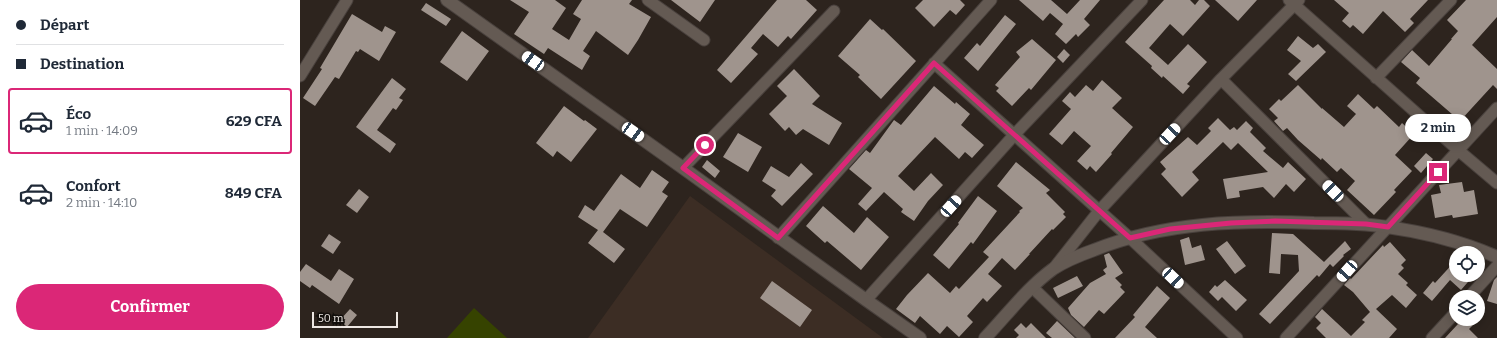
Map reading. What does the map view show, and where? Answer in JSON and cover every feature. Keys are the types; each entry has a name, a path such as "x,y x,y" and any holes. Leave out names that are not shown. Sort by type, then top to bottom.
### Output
{"street":[{"path":"300,76 347,0"},
{"path":"447,0 461,4 778,238 920,338"},
{"path":"648,0 704,40"},
{"path":"778,238 991,0"},
{"path":"866,300 1015,134 1142,0"},
{"path":"1376,78 1451,0"},
{"path":"1054,269 1099,211 1294,2 1376,78 1497,183"},
{"path":"683,168 834,11"},
{"path":"934,63 1130,238 1238,338"},
{"path":"1221,79 1366,224"},
{"path":"1286,338 1497,108"},
{"path":"985,338 1032,287 1054,269 1082,254 1108,244 1170,229 1231,223 1275,221 1366,224 1388,227 1457,242 1497,257"},
{"path":"1475,290 1497,266"},
{"path":"1032,287 1085,338"},
{"path":"1432,338 1449,320"}],"shaded area":[{"path":"690,196 883,338 588,338"}],"green space":[{"path":"474,308 507,338 447,338"}],"building":[{"path":"510,0 555,0 566,8 552,29 569,40 581,19 573,14 582,0 632,0 629,4 651,17 628,55 596,31 583,51 590,56 582,70 548,48 544,54 514,34 529,12"},
{"path":"671,0 715,0 700,22"},
{"path":"777,0 806,0 817,10 791,39 788,36 778,47 763,34 751,48 758,54 731,83 717,70"},
{"path":"923,0 960,0 965,5 956,15 950,10 934,27 915,8"},
{"path":"1019,0 1051,0 1067,14 1080,0 1100,0 1084,19 1090,25 1078,37 1076,34 1066,44 1055,34 1063,24 1050,13 1043,21"},
{"path":"1164,0 1190,0 1195,5 1199,0 1204,0 1210,6 1183,36 1170,24 1149,48 1168,65 1188,44 1207,62 1187,84 1190,86 1183,94 1163,76 1162,78 1151,68 1152,66 1125,42"},
{"path":"1215,0 1257,0 1238,21"},
{"path":"1334,0 1428,0 1410,19 1414,23 1405,32 1383,11 1363,34 1353,25 1350,28 1342,21 1349,13"},
{"path":"1466,0 1497,0 1497,17 1472,45 1497,69 1497,89 1493,85 1460,121 1416,83 1420,78 1401,62 1412,50 1429,66 1458,31 1447,20"},
{"path":"426,3 451,19 446,26 421,10"},
{"path":"352,14 382,32 385,26 396,32 379,61 360,49 358,52 356,51 339,79 335,77 315,106 303,98 322,69 320,68"},
{"path":"1005,15 1016,24 978,71 964,58 977,43 980,46"},
{"path":"870,19 882,30 883,29 916,61 881,99 858,77 860,75 838,56"},
{"path":"462,31 489,51 467,81 440,62"},
{"path":"1298,36 1313,48 1318,44 1326,52 1296,81 1288,74 1301,61 1287,50"},
{"path":"1032,39 1056,60 1031,90 1029,88 1012,106 996,91 999,88 995,85 1020,57 1016,52"},
{"path":"1064,49 1070,55 1063,63 1057,57"},
{"path":"794,69 820,96 812,104 842,123 829,145 803,129 796,135 789,127 785,131 769,114 787,96 777,86"},
{"path":"392,78 406,89 399,98 403,100 396,110 393,108 377,130 396,144 390,153 356,127"},
{"path":"1102,80 1122,98 1112,108 1133,127 1096,172 1090,166 1087,170 1077,161 1091,146 1074,131 1062,145 1049,134 1071,109 1062,101 1070,92 1075,97 1086,85 1093,91"},
{"path":"1298,85 1322,109 1344,127 1356,114 1347,106 1358,94 1374,109 1377,106 1399,127 1402,123 1414,134 1395,155 1412,171 1394,190 1396,192 1374,215 1347,190 1355,181 1341,168 1337,172 1322,158 1321,160 1298,140 1287,128 1283,131 1274,121 1278,118 1269,109 1279,99 1281,101"},
{"path":"934,86 955,104 956,102 970,114 961,125 984,145 972,158 965,152 959,159 935,137 898,176 914,191 931,173 943,185 928,201 914,221 901,212 903,209 884,192 866,211 858,204 872,188 849,169 866,150 870,153 894,120 901,125"},
{"path":"564,106 597,129 571,162 557,151 553,157 536,143"},
{"path":"1218,118 1230,130 1234,127 1237,130 1246,121 1253,128 1250,132 1266,148 1263,151 1283,168 1288,162 1306,179 1294,192 1286,184 1274,198 1263,187 1239,191 1240,197 1227,199 1223,179 1268,172 1238,143 1231,150 1223,142 1192,172 1199,180 1182,197 1161,174 1166,169 1160,162 1188,137 1197,145 1211,131 1208,128"},
{"path":"738,133 762,147 748,172 723,157"},
{"path":"1426,153 1433,159 1421,173 1414,166"},
{"path":"707,160 720,171 715,178 702,167"},
{"path":"1016,162 1050,190 1046,193 1065,212 1063,214 1066,217 1053,230 1052,229 1015,270 1002,258 988,274 1002,286 987,302 983,298 967,316 973,322 959,337 947,326 940,334 920,316 915,323 896,309 907,295 928,273 950,293 956,286 959,289 989,257 983,252 1023,208 997,186"},
{"path":"801,163 813,174 782,206 771,196 776,190 762,181 771,166 789,177"},
{"path":"652,170 669,182 662,192 668,196 647,227 620,209 603,232 625,249 614,263 588,243 598,230 578,217 585,205 594,211 621,174 640,188"},
{"path":"1462,182 1464,192 1474,190 1478,214 1453,218 1452,215 1435,218 1431,195 1441,193 1439,185"},
{"path":"359,189 369,197 357,213 346,205"},
{"path":"978,196 997,211 973,244 971,242 949,269 933,255 959,224 958,223"},
{"path":"823,206 854,233 867,217 889,237 861,270 827,241 825,243 806,226"},
{"path":"1272,233 1293,234 1324,262 1345,241 1351,249 1343,255 1344,256 1333,267 1330,264 1319,277 1317,275 1270,324 1259,314 1299,271 1298,255 1281,254 1280,274 1269,273"},
{"path":"329,234 341,242 333,254 321,246"},
{"path":"1189,237 1192,248 1201,245 1205,260 1185,265 1180,240"},
{"path":"1227,241 1246,266 1235,274 1216,249"},
{"path":"1390,242 1406,260 1401,265 1404,268 1398,274 1408,283 1406,285 1417,295 1406,308 1392,295 1376,309 1397,329 1389,338 1326,338 1316,328 1321,323 1315,317 1322,309 1351,336 1365,322 1362,320 1370,312 1353,292 1344,285 1383,245 1384,247"},
{"path":"1109,253 1123,273 1115,278 1122,285 1120,287 1125,292 1104,314 1099,310 1084,327 1071,315 1068,308 1090,283 1106,274 1103,270 1107,267 1104,255"},
{"path":"306,264 331,281 339,269 354,279 339,304 312,285 310,288 300,281 300,272"},
{"path":"1449,268 1449,281 1432,301 1423,293 1433,281 1435,283"},
{"path":"1077,276 1083,286 1058,298 1053,288"},
{"path":"1497,277 1497,304 1487,301 1494,280"},
{"path":"1225,280 1247,300 1236,311 1222,297 1218,301 1209,292 1215,285 1217,287"},
{"path":"772,281 812,310 800,327 760,298"},
{"path":"1452,282 1468,282 1461,290"},
{"path":"1157,286 1170,298 1145,327 1157,338 1115,338 1135,317 1133,315"},
{"path":"350,309 357,315 347,327 340,320"},
{"path":"1057,321 1075,338 1052,338 1046,333"},
{"path":"1021,323 1026,328 1031,323 1046,338 1016,338 1019,335 1014,330"},
{"path":"1456,326 1472,326 1469,329 1478,338 1445,338"}],"route":[{"path":"705,145 683,168 778,238 934,63 1130,238 1170,229 1231,223 1275,221 1366,224 1388,227 1438,172"}]}
